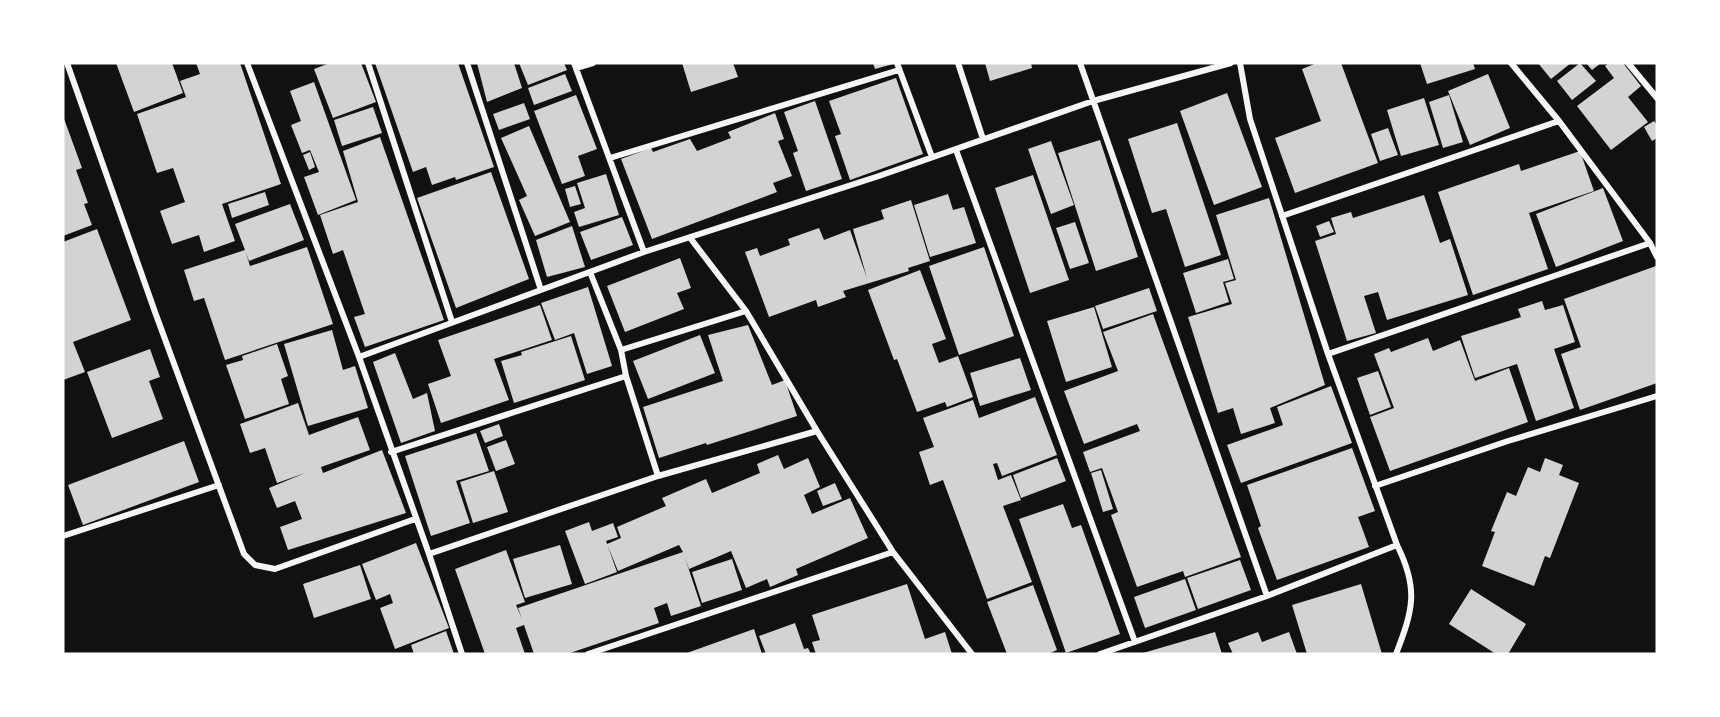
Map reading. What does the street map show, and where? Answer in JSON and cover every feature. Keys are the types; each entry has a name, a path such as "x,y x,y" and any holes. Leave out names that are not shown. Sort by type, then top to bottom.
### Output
{"street":[{"path":"67,63 244,554 255,565 274,568 415,519"},
{"path":"368,63 452,322"},
{"path":"466,63 541,290"},
{"path":"592,63 575,66 644,252"},
{"path":"958,63 983,139"},
{"path":"1080,63 1267,596"},
{"path":"359,357 644,252 691,239 956,150 1093,101 1231,63"},
{"path":"1240,63 1250,119 1282,216 1375,486 1405,561 1412,602 1408,623 1396,654"},
{"path":"1511,63 1559,121 1650,243 1657,257"},
{"path":"1628,63 1657,98"},
{"path":"249,64 359,357 462,654"},
{"path":"610,158 898,66 932,157"},
{"path":"1282,216 1559,121"},
{"path":"956,150 1135,642"},
{"path":"691,239 746,311 817,431 893,552 972,654"},
{"path":"1328,354 1650,243"},
{"path":"590,272 621,350 626,376 658,476"},
{"path":"621,350 746,311"},
{"path":"391,452 626,376"},
{"path":"1375,486 1508,441 1657,396"},
{"path":"429,555 658,476 817,431"},
{"path":"63,536 219,485"},
{"path":"1100,654 1267,596 1397,545"},
{"path":"588,654 893,552"}],"building":[{"path":"116,63 172,63 183,93 134,112"},
{"path":"196,63 240,63 281,184 222,204 235,241 204,252 199,235 172,244 160,211 185,202 173,168 157,173 137,114 186,97 180,81 200,74"},
{"path":"330,63 361,63 376,102 333,118 314,69"},
{"path":"375,63 458,63 494,167 456,180 455,177 432,185 426,167 413,172"},
{"path":"477,63 514,63 522,88 487,102"},
{"path":"519,63 564,63 567,70 528,85"},
{"path":"682,63 733,63 738,77 691,92"},
{"path":"873,63 893,63 893,64 875,69"},
{"path":"985,63 1031,63 1032,68 990,81"},
{"path":"1317,63 1341,63 1378,163 1295,193 1275,138 1321,121 1302,69"},
{"path":"1420,63 1473,63 1475,69 1427,84"},
{"path":"1538,63 1571,63 1551,79"},
{"path":"1580,63 1596,81 1572,100 1557,81"},
{"path":"1586,63 1601,63 1592,70"},
{"path":"1609,63 1623,63 1641,86 1628,97 1648,122 1611,150 1577,106 1614,78 1605,66"},
{"path":"565,74 572,91 534,105 528,88"},
{"path":"1488,74 1510,128 1470,145 1448,91"},
{"path":"896,78 923,154 850,180 835,136 841,134 829,101"},
{"path":"314,82 356,200 318,215 304,177 319,172 310,150 302,153 291,125 301,121 290,91"},
{"path":"1227,93 1262,187 1214,205 1180,111"},
{"path":"576,95 597,149 578,156 585,176 562,184 534,111"},
{"path":"1449,95 1463,142 1443,148 1429,102"},
{"path":"1424,98 1439,145 1401,156 1387,110"},
{"path":"815,101 842,179 806,191 793,153 798,151 784,112"},
{"path":"524,103 530,119 499,130 493,114"},
{"path":"373,107 382,133 342,146 334,120"},
{"path":"775,113 784,139 778,141 792,176 773,183 777,192 652,239 621,159 651,148 653,152 690,139 697,151 731,138 728,132"},
{"path":"63,116 82,168 76,170 88,203 84,204 92,225 63,236"},
{"path":"1654,121 1657,125 1657,138 1652,141 1644,127"},
{"path":"1177,123 1221,255 1185,267 1166,209 1152,213 1128,139"},
{"path":"529,126 570,222 535,236 519,200 527,196 501,138"},
{"path":"1388,128 1398,155 1380,161 1371,134"},
{"path":"380,137 444,320 365,347 354,317 365,314 343,250 333,254 320,215 358,202 343,151"},
{"path":"1100,140 1138,257 1096,271 1058,153"},
{"path":"1051,141 1074,205 1051,214 1028,149"},
{"path":"1580,151 1594,191 1529,213 1548,269 1473,295 1438,192 1519,164 1521,171"},
{"path":"310,152 315,167 309,170 303,155"},
{"path":"491,172 529,279 456,308 417,198"},
{"path":"606,174 619,215 579,227 574,212 585,208 577,183"},
{"path":"1033,175 1069,280 1030,293 995,188"},
{"path":"575,186 581,204 570,207 565,189"},
{"path":"1603,188 1623,241 1556,267 1536,214"},
{"path":"265,192 269,205 232,218 228,204"},
{"path":"948,194 953,210 964,207 976,243 930,257 914,205"},
{"path":"1424,195 1440,243 1450,239 1468,295 1387,320 1378,292 1364,296 1376,333 1347,341 1315,241 1336,234 1331,218 1351,212 1353,218"},
{"path":"1269,198 1325,385 1270,408 1275,423 1241,434 1233,408 1218,413 1188,317 1232,304 1225,283 1236,280 1216,215"},
{"path":"911,200 930,261 908,268 909,271 843,291 846,297 818,307 816,300 769,317 745,252 757,248 760,256 790,245 788,239 819,228 824,240 850,230 867,278 853,229 884,219 881,210"},
{"path":"290,204 304,240 249,261 246,253 250,266 307,247 333,324 225,360 204,298 194,301 184,270 245,250 235,224"},
{"path":"622,217 633,245 591,260 580,232"},
{"path":"1329,221 1334,232 1320,237 1316,226"},
{"path":"1075,222 1089,263 1070,269 1056,228"},
{"path":"572,226 585,267 547,277 536,240"},
{"path":"97,229 131,320 73,342 85,372 63,380 63,242"},
{"path":"984,247 1014,336 959,355 929,266"},
{"path":"680,258 691,288 677,293 684,309 625,332 607,286"},
{"path":"1228,259 1234,279 1223,282 1229,302 1196,313 1183,273"},
{"path":"1656,266 1657,383 1580,410 1561,354 1581,347 1564,299"},
{"path":"920,270 946,339 932,344 939,363 958,356 973,397 947,407 945,402 917,412 897,359 894,360 868,290"},
{"path":"588,287 612,366 587,374 574,333 555,340 541,303"},
{"path":"1149,288 1157,311 1103,329 1095,306"},
{"path":"1542,301 1545,310 1563,305 1575,342 1554,349 1574,408 1536,421 1517,364 1475,378 1461,336 1521,317 1518,309"},
{"path":"540,305 552,340 494,359 509,400 441,423 428,384 451,376 438,340"},
{"path":"1094,307 1112,367 1066,382 1047,321"},
{"path":"1153,314 1241,557 1185,577 1183,571 1137,587 1111,515 1118,512 1102,468 1090,472 1083,452 1140,431 1137,424 1084,444 1064,391 1118,371 1103,332"},
{"path":"748,325 772,385 785,380 797,416 659,458 643,407 723,381 708,335"},
{"path":"332,330 343,370 355,366 368,408 308,426 284,344"},
{"path":"700,335 715,373 648,399 633,361"},
{"path":"571,336 585,380 514,403 501,361"},
{"path":"1428,338 1433,351 1460,340 1475,381 1509,368 1528,422 1390,471 1370,417 1394,408 1374,354 1389,348 1391,352"},
{"path":"277,344 288,376 281,379 289,404 245,419 226,365 243,360 242,356"},
{"path":"150,349 160,377 149,381 163,419 112,438 87,372"},
{"path":"395,353 413,399 427,393 435,431 401,443 373,362"},
{"path":"1020,358 1031,390 980,406 970,373"},
{"path":"1378,371 1391,407 1370,415 1357,378"},
{"path":"1331,386 1352,443 1241,483 1227,445 1283,425 1277,407"},
{"path":"1035,397 1057,455 1002,476 997,463 993,464 998,480 1011,475 1021,500 1003,506 1032,582 987,599 943,480 930,485 919,452 934,447 923,418 973,400 979,418"},
{"path":"298,403 309,435 358,417 370,450 321,467 323,473 382,450 406,513 288,550 280,527 302,519 295,501 277,508 269,488 305,473 277,483 265,448 250,453 240,424"},
{"path":"499,424 503,436 485,443 480,431"},
{"path":"476,433 489,471 456,481 470,523 431,536 405,456"},
{"path":"506,440 515,464 496,471 487,447"},
{"path":"184,441 199,482 83,525 68,485"},
{"path":"1352,448 1375,511 1358,517 1369,547 1277,580 1258,528 1261,526 1247,485"},
{"path":"778,455 784,469 808,458 820,487 804,495 812,514 850,498 868,538 796,569 798,575 770,587 767,579 746,588 731,551 689,569 684,555 701,606 671,616 667,603 654,608 659,623 567,654 534,654 524,625 516,628 525,654 485,654 455,569 506,550 525,602 516,605 522,619 518,608 683,552 679,545 618,571 607,544 621,538 617,527 666,506 662,498 706,479 712,493 760,473 757,464"},
{"path":"1057,458 1066,481 1021,498 1013,475"},
{"path":"1545,458 1563,465 1559,475 1579,483 1550,558 1545,556 1534,586 1482,566 1495,532 1491,531 1507,492 1516,496 1528,467 1540,472"},
{"path":"1101,470 1113,509 1103,512 1091,473"},
{"path":"494,471 508,512 473,523 460,482"},
{"path":"835,483 842,499 823,506 817,491"},
{"path":"1063,504 1072,528 1081,525 1120,634 1066,653 1019,519"},
{"path":"589,522 592,531 613,523 618,537 606,541 617,572 585,584 565,531"},
{"path":"416,543 449,628 395,649 380,608 393,603 390,594 376,600 362,564"},
{"path":"560,545 572,584 525,598 513,559"},
{"path":"732,559 742,590 702,603 692,572"},
{"path":"1240,560 1251,590 1198,609 1187,578"},
{"path":"360,565 371,599 314,618 303,584"},
{"path":"1185,579 1196,610 1145,628 1134,597"},
{"path":"907,584 925,639 945,632 952,654 816,654 812,642 820,640 812,615"},
{"path":"1361,584 1382,654 1307,654 1292,605"},
{"path":"1033,585 1057,650 1048,654 1007,654 987,602"},
{"path":"1471,589 1526,624 1508,654 1496,654 1449,624"},
{"path":"795,623 804,649 808,648 811,654 766,654 759,636"},
{"path":"754,629 762,654 684,654"},
{"path":"446,631 454,654 414,654 411,645"},
{"path":"1215,632 1222,654 1143,654 1143,653"},
{"path":"1258,632 1262,642 1289,632 1297,654 1233,654 1228,643"}]}
